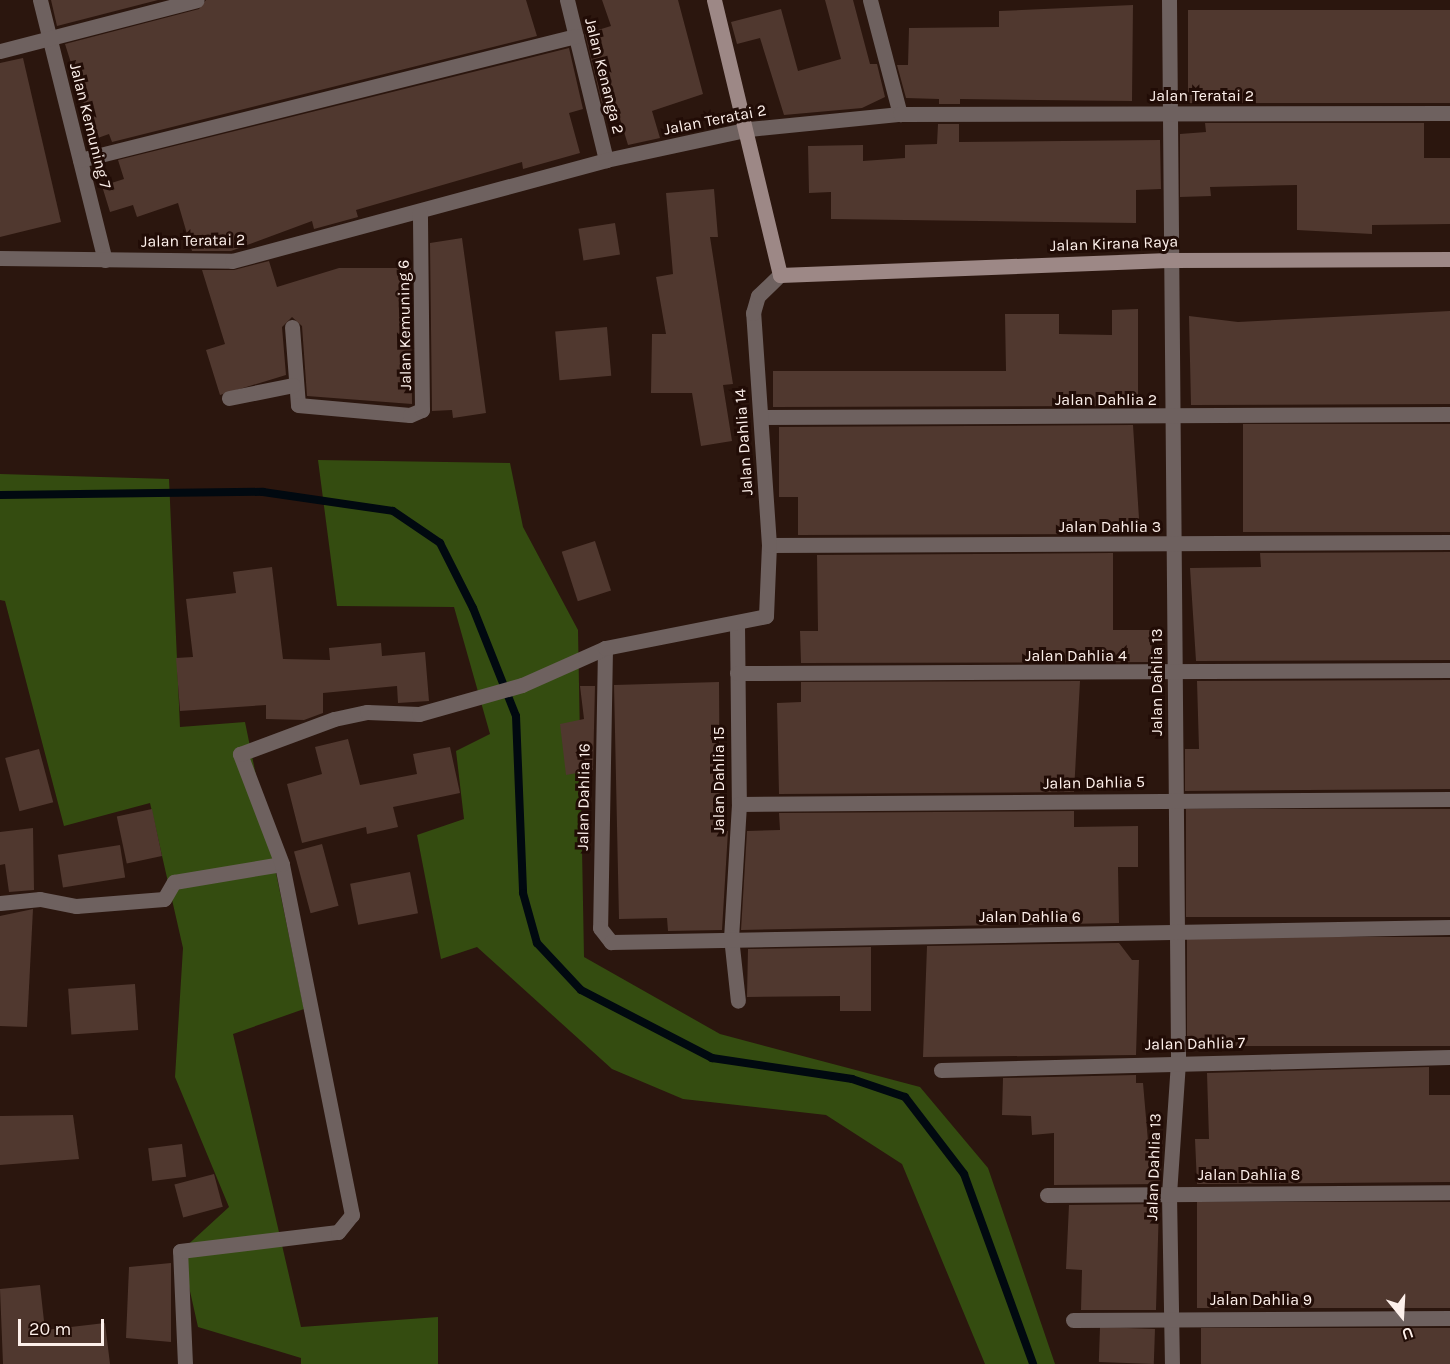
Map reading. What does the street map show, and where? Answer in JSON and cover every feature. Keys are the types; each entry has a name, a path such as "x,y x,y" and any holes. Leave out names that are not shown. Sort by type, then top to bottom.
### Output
{"street":[{"name":"Jalan Kemuning 7","path":"40,0 105,260"},
{"path":"0,51 197,0"},
{"name":"Jalan Kenanga 2","path":"567,0 606,160"},
{"path":"714,0 749,129 780,275"},
{"path":"870,0 900,114"},
{"name":"Jalan Dahlia 13","path":"1169,0 1168,260 1173,418 1178,1062 1169,1194 1172,1364"},
{"path":"80,160 576,36"},
{"name":"Jalan Teratai 2","path":"0,258 232,261 606,160 749,129 900,114 1450,113"},
{"name":"Jalan Kemuning 6","path":"292,327 294,400 304,407 410,415 422,410 420,212"},
{"name":"Jalan Kirana Raya","path":"780,275 1168,260 1450,259"},
{"name":"Jalan Dahlia 14","path":"737,624 766,616 769,545 753,313 758,296 780,275"},
{"path":"229,398 293,384"},
{"name":"Jalan Dahlia 2","path":"761,417 1173,418 1450,414"},
{"name":"Jalan Dahlia 3","path":"769,545 1450,542"},
{"path":"185,1364 180,1251 338,1232 352,1215 282,864 240,754 334,719 367,712 419,714 522,685 605,648 737,624"},
{"name":"Jalan Dahlia 15","path":"737,624 739,804 731,937 738,1001"},
{"name":"Jalan Dahlia 16","path":"605,648 600,928 611,942"},
{"name":"Jalan Dahlia 4","path":"737,673 1174,675 1450,670"},
{"name":"Jalan Dahlia 5","path":"739,804 1450,799"},
{"path":"0,903 40,899 76,906 164,899 174,882 282,864"},
{"name":"Jalan Dahlia 6","path":"611,942 731,937 1177,935 1450,927"},
{"name":"Jalan Dahlia 7","path":"941,1070 1178,1062 1450,1057"},
{"name":"Jalan Dahlia 8","path":"1047,1195 1450,1192"},
{"name":"Jalan Dahlia 9","path":"1073,1320 1450,1318"}],"green space":[{"path":"318,460 510,463 523,527 578,630 584,957 720,1034 920,1087 988,1168 1055,1364 985,1364 902,1164 826,1115 683,1099 612,1069 477,947 441,959 417,835 464,819 456,751 490,734 454,607 337,606"},
{"path":"0,474 169,479 180,727 245,722 304,1009 233,1034 301,1327 438,1317 438,1364 301,1364 301,1358 198,1327 181,1251 229,1207 175,1077 183,948 150,803 64,826 5,601 0,600"}],"building":[{"path":"51,0 158,0 57,26"},
{"path":"206,0 526,0 537,36 112,142 109,134 95,139 65,44 199,9"},
{"path":"602,0 678,0 703,94 652,111 660,138 628,145 614,99 602,103 585,34 611,26"},
{"path":"825,0 853,0 870,64 877,64 885,97 862,108 784,115 760,38 737,44 731,22 781,9 798,71 841,59"},
{"path":"1133,5 1132,101 960,99 960,104 939,104 939,99 906,98 897,65 908,65 909,28 999,27 999,11"},
{"path":"1188,10 1450,10 1450,103 1188,103"},
{"path":"569,48 583,109 569,113 580,153 523,169 522,162 356,210 358,217 314,229 312,221 231,251 192,251 178,203 137,217 133,205 110,212 102,186 124,179 118,160"},
{"path":"23,58 61,222 0,237 0,63"},
{"path":"1205,123 1424,123 1424,158 1450,158 1450,224 1372,225 1372,234 1297,230 1297,185 1210,187 1211,196 1180,197 1180,134 1206,132"},
{"path":"938,124 959,124 959,142 1160,140 1161,189 1136,190 1136,223 831,219 831,192 809,193 808,146 863,145 863,161 905,158 905,145 937,144"},
{"path":"714,189 718,237 710,237 733,384 723,385 732,441 701,446 692,393 651,393 652,334 666,334 656,277 673,274 666,193"},
{"path":"615,223 620,255 583,260 578,229"},
{"path":"462,238 486,413 453,418 452,410 432,411 430,243"},
{"path":"269,261 277,287 339,268 411,268 412,404 307,396 302,326 292,317 282,327 286,375 220,395 206,350 225,344 202,270 234,270"},
{"path":"1138,309 1138,406 773,407 773,371 1006,371 1005,314 1059,314 1059,334 1112,335 1112,310"},
{"path":"1450,311 1450,404 1191,405 1189,316 1238,322"},
{"path":"607,327 611,376 559,380 555,332"},
{"path":"1243,424 1450,424 1450,532 1243,532"},
{"path":"1133,425 1140,534 798,535 798,497 779,497 779,427"},
{"path":"595,541 611,590 578,601 562,552"},
{"path":"1450,552 1450,660 1196,661 1190,568 1261,567 1260,553"},
{"path":"1113,553 1113,630 1151,630 1152,662 801,663 800,631 818,631 817,555"},
{"path":"272,567 283,659 330,660 329,648 381,643 382,656 425,652 429,701 398,703 397,686 323,693 323,713 304,720 266,719 266,705 180,711 176,658 193,657 186,599 236,593 233,572"},
{"path":"1450,680 1450,789 1185,791 1185,749 1199,749 1197,681"},
{"path":"1080,681 1074,792 779,794 777,703 801,702 801,682"},
{"path":"719,682 720,831 728,831 722,930 668,931 667,918 619,919 614,685"},
{"path":"580,686 595,686 593,770 566,775 560,724 584,719"},
{"path":"348,739 360,785 417,774 413,754 450,747 460,793 393,807 398,827 367,834 366,827 302,843 287,784 322,774 315,747"},
{"path":"39,749 53,802 19,811 5,758"},
{"path":"152,809 162,856 127,863 117,816"},
{"path":"1186,809 1450,809 1450,917 1186,917"},
{"path":"1074,811 1074,827 1138,826 1138,867 1118,867 1119,923 741,930 747,831 780,830 779,813"},
{"path":"33,828 34,890 9,892 5,864 0,865 0,832"},
{"path":"322,844 339,906 311,913 294,852"},
{"path":"120,845 125,878 63,887 58,855"},
{"path":"410,872 418,913 358,925 350,884"},
{"path":"33,909 27,1027 0,1026 0,916"},
{"path":"1187,937 1450,937 1450,1046 1187,1046"},
{"path":"1119,943 1132,960 1139,960 1136,1055 923,1057 927,946"},
{"path":"871,947 871,1011 840,1011 840,996 747,997 748,949"},
{"path":"135,984 138,1030 71,1035 68,989"},
{"path":"1429,1067 1429,1095 1450,1095 1450,1182 1197,1184 1195,1139 1209,1139 1207,1073"},
{"path":"1136,1075 1136,1083 1143,1083 1148,1141 1163,1140 1160,1184 1054,1185 1054,1133 1032,1135 1031,1116 1002,1115 1003,1078"},
{"path":"73,1115 79,1159 0,1165 0,1116"},
{"path":"182,1144 186,1177 152,1181 148,1148"},
{"path":"214,1174 223,1207 183,1217 174,1185"},
{"path":"1197,1202 1450,1202 1450,1308 1197,1308"},
{"path":"1159,1204 1156,1310 1081,1310 1082,1270 1066,1269 1069,1205"},
{"path":"171,1263 171,1342 126,1338 129,1267"},
{"path":"40,1285 45,1330 105,1323 110,1364 3,1364 0,1289"},
{"path":"1100,1327 1155,1329 1154,1364 1099,1362"},
{"path":"1201,1328 1450,1328 1450,1364 1201,1364"}],"waterway":[{"path":"0,495 263,492 393,511 440,543 473,608 516,716 523,893 537,943 581,990 712,1058 852,1079 905,1097 964,1174 1033,1364"}]}
